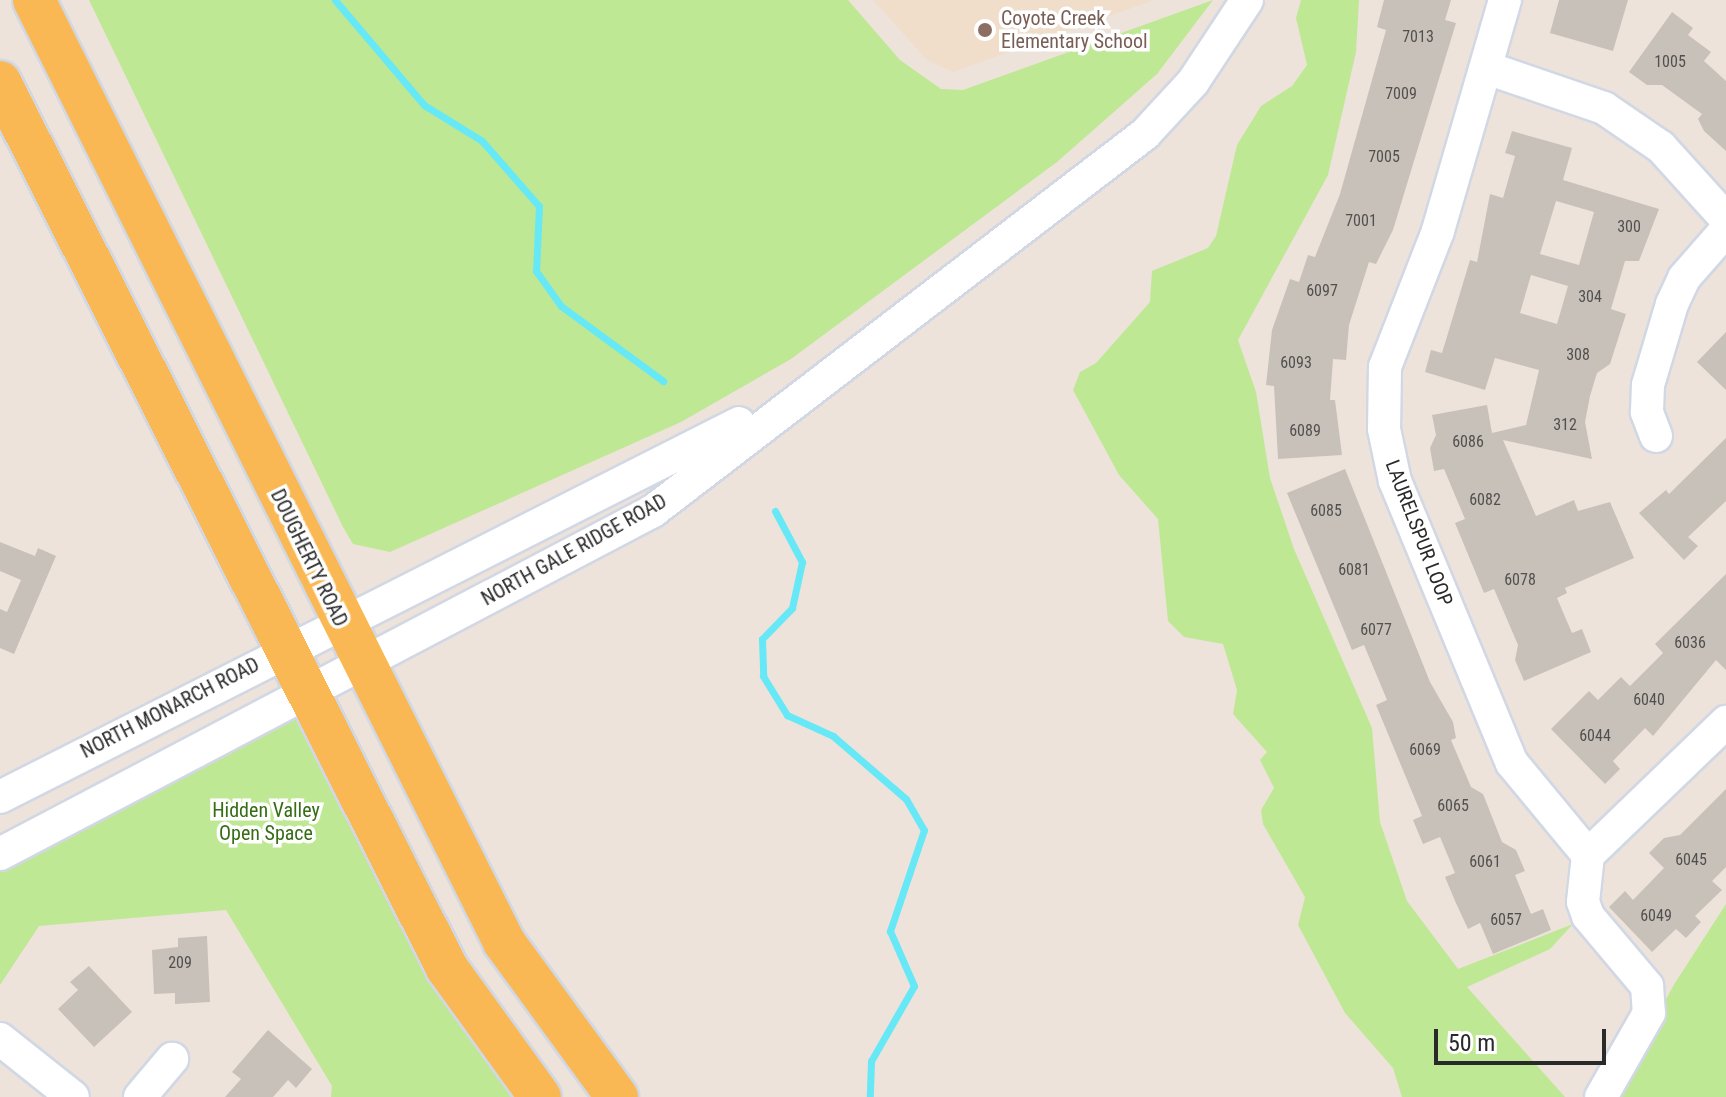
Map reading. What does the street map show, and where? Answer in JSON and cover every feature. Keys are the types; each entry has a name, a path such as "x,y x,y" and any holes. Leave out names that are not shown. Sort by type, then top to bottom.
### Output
{"main road":[{"name":"DOUGHERTY ROAD","path":"34,0 361,666 504,942 617,1097"},
{"path":"0,82 447,968 540,1097"}],"street":[{"name":"NORTH GALE RIDGE ROAD","path":"308,690 361,666 653,511 819,379 1145,134 1193,82 1247,0"},
{"name":"LAURELSPUR LOOP","path":"1505,0 1438,231 1385,367 1384,429 1395,481 1512,763 1588,855"},
{"path":"1487,68 1604,108 1661,147 1726,219"},
{"path":"1656,436 1647,412 1648,385 1672,304 1684,278 1726,230"},
{"name":"NORTH GALE RIDGE ROAD","path":"341,620 605,496 819,379"},
{"name":"NORTH MONARCH ROAD","path":"0,797 341,620"},
{"path":"0,854 308,690"},
{"path":"1601,1097 1649,1013 1647,986 1588,916 1583,902 1588,855 1726,722"},
{"path":"0,1039 73,1097"},
{"path":"140,1097 172,1059"}],"shaded area":[{"name":"Coyote Creek Elementary School","path":"873,0 1154,0 953,72 927,60"}],"green space":[{"path":"89,0 848,0 900,60 941,89 963,90 1213,0 1157,74 1057,162 791,359 681,422 390,552 353,544 343,527"},
{"path":"1301,0 1359,0 1356,52 1328,175 1238,340 1256,392 1270,478 1294,549 1372,728 1380,822 1407,901 1458,969 1573,924 1550,949 1467,987 1565,1097 1402,1097 1393,1068 1345,1013 1298,925 1305,897 1263,824 1261,810 1274,788 1260,760 1267,752 1233,714 1237,690 1223,644 1184,637 1168,621 1158,519 1119,475 1073,390 1080,372 1096,363 1150,302 1152,271 1208,248 1216,236 1237,145 1261,106 1292,86 1307,65 1296,18"},
{"name":"Hidden Valley Open Space","path":"308,690 540,1097 331,1097 332,1086 226,910 39,926 0,985 0,854"},
{"path":"1726,904 1726,1097 1611,1097 1675,983"}],"building":[{"path":"1384,0 1451,0 1445,20 1456,23 1393,230 1376,264 1369,262 1349,325 1346,360 1333,359 1330,400 1335,400 1342,455 1278,459 1274,386 1266,385 1272,330 1290,279 1299,282 1308,255 1315,257 1340,194 1386,30 1377,27"},
{"path":"1559,0 1628,0 1613,51 1550,33"},
{"path":"1672,12 1693,28 1688,35 1711,52 1704,61 1726,81 1726,151 1704,131 1698,119 1702,114 1662,85 1647,85 1629,72"},
{"path":"1512,131 1572,148 1563,180 1659,209 1639,261 1625,261 1611,309 1626,314 1610,364 1597,373 1590,396 1585,422 1592,459 1503,440 1536,516 1574,500 1578,511 1610,502 1634,558 1565,588 1567,593 1557,598 1572,633 1582,629 1591,652 1524,681 1515,660 1518,645 1494,589 1484,593 1455,523 1465,519 1444,469 1434,471 1430,448 1436,435 1432,415 1487,405 1492,433 1526,425 1539,370 1495,358 1485,390 1425,372 1431,350 1442,353 1470,260 1477,262 1490,194 1503,198 1515,156 1505,153","holes":["1556,201 1594,212 1579,265 1540,254","1531,275 1568,286 1557,324 1520,313"]},
{"path":"1726,332 1726,390 1697,362"},
{"path":"1726,438 1726,501 1688,537 1698,546 1684,560 1639,513 1666,490 1669,494"},
{"path":"1345,469 1430,682 1453,722 1456,738 1451,740 1471,787 1483,794 1502,842 1516,850 1525,871 1515,875 1531,914 1543,909 1551,930 1493,954 1480,923 1468,929 1455,901 1445,877 1455,873 1440,837 1423,844 1413,820 1422,816 1376,705 1387,700 1364,645 1352,650 1287,493"},
{"path":"0,542 35,556 38,548 56,556 14,654 0,648 0,609 7,612 21,580 0,571"},
{"path":"1726,574 1726,670 1716,660 1653,736 1645,728 1613,761 1620,769 1605,784 1551,729 1589,691 1598,700 1621,677 1630,686 1663,653 1655,644"},
{"path":"1726,789 1726,867 1712,881 1722,890 1695,916 1701,922 1686,938 1676,929 1652,952 1609,907 1625,891 1633,900 1664,868 1649,853 1664,838 1680,835"},
{"path":"207,936 210,1002 175,1004 175,993 154,994 152,950 178,947 178,938"},
{"path":"89,966 132,1012 94,1047 58,1009 78,990 70,982"},
{"path":"268,1030 312,1069 296,1088 288,1080 273,1097 225,1097 241,1079 232,1072"}],"waterway":[{"path":"335,0 424,105 482,141 539,206 536,271 561,306 663,381"},
{"path":"775,511 802,562 792,608 762,639 763,676 787,715 833,736 906,799 924,830 890,931 914,986 871,1061 870,1097"}],"place":[{"name":"Coyote Creek Elementary School","path":"985,30"}]}
